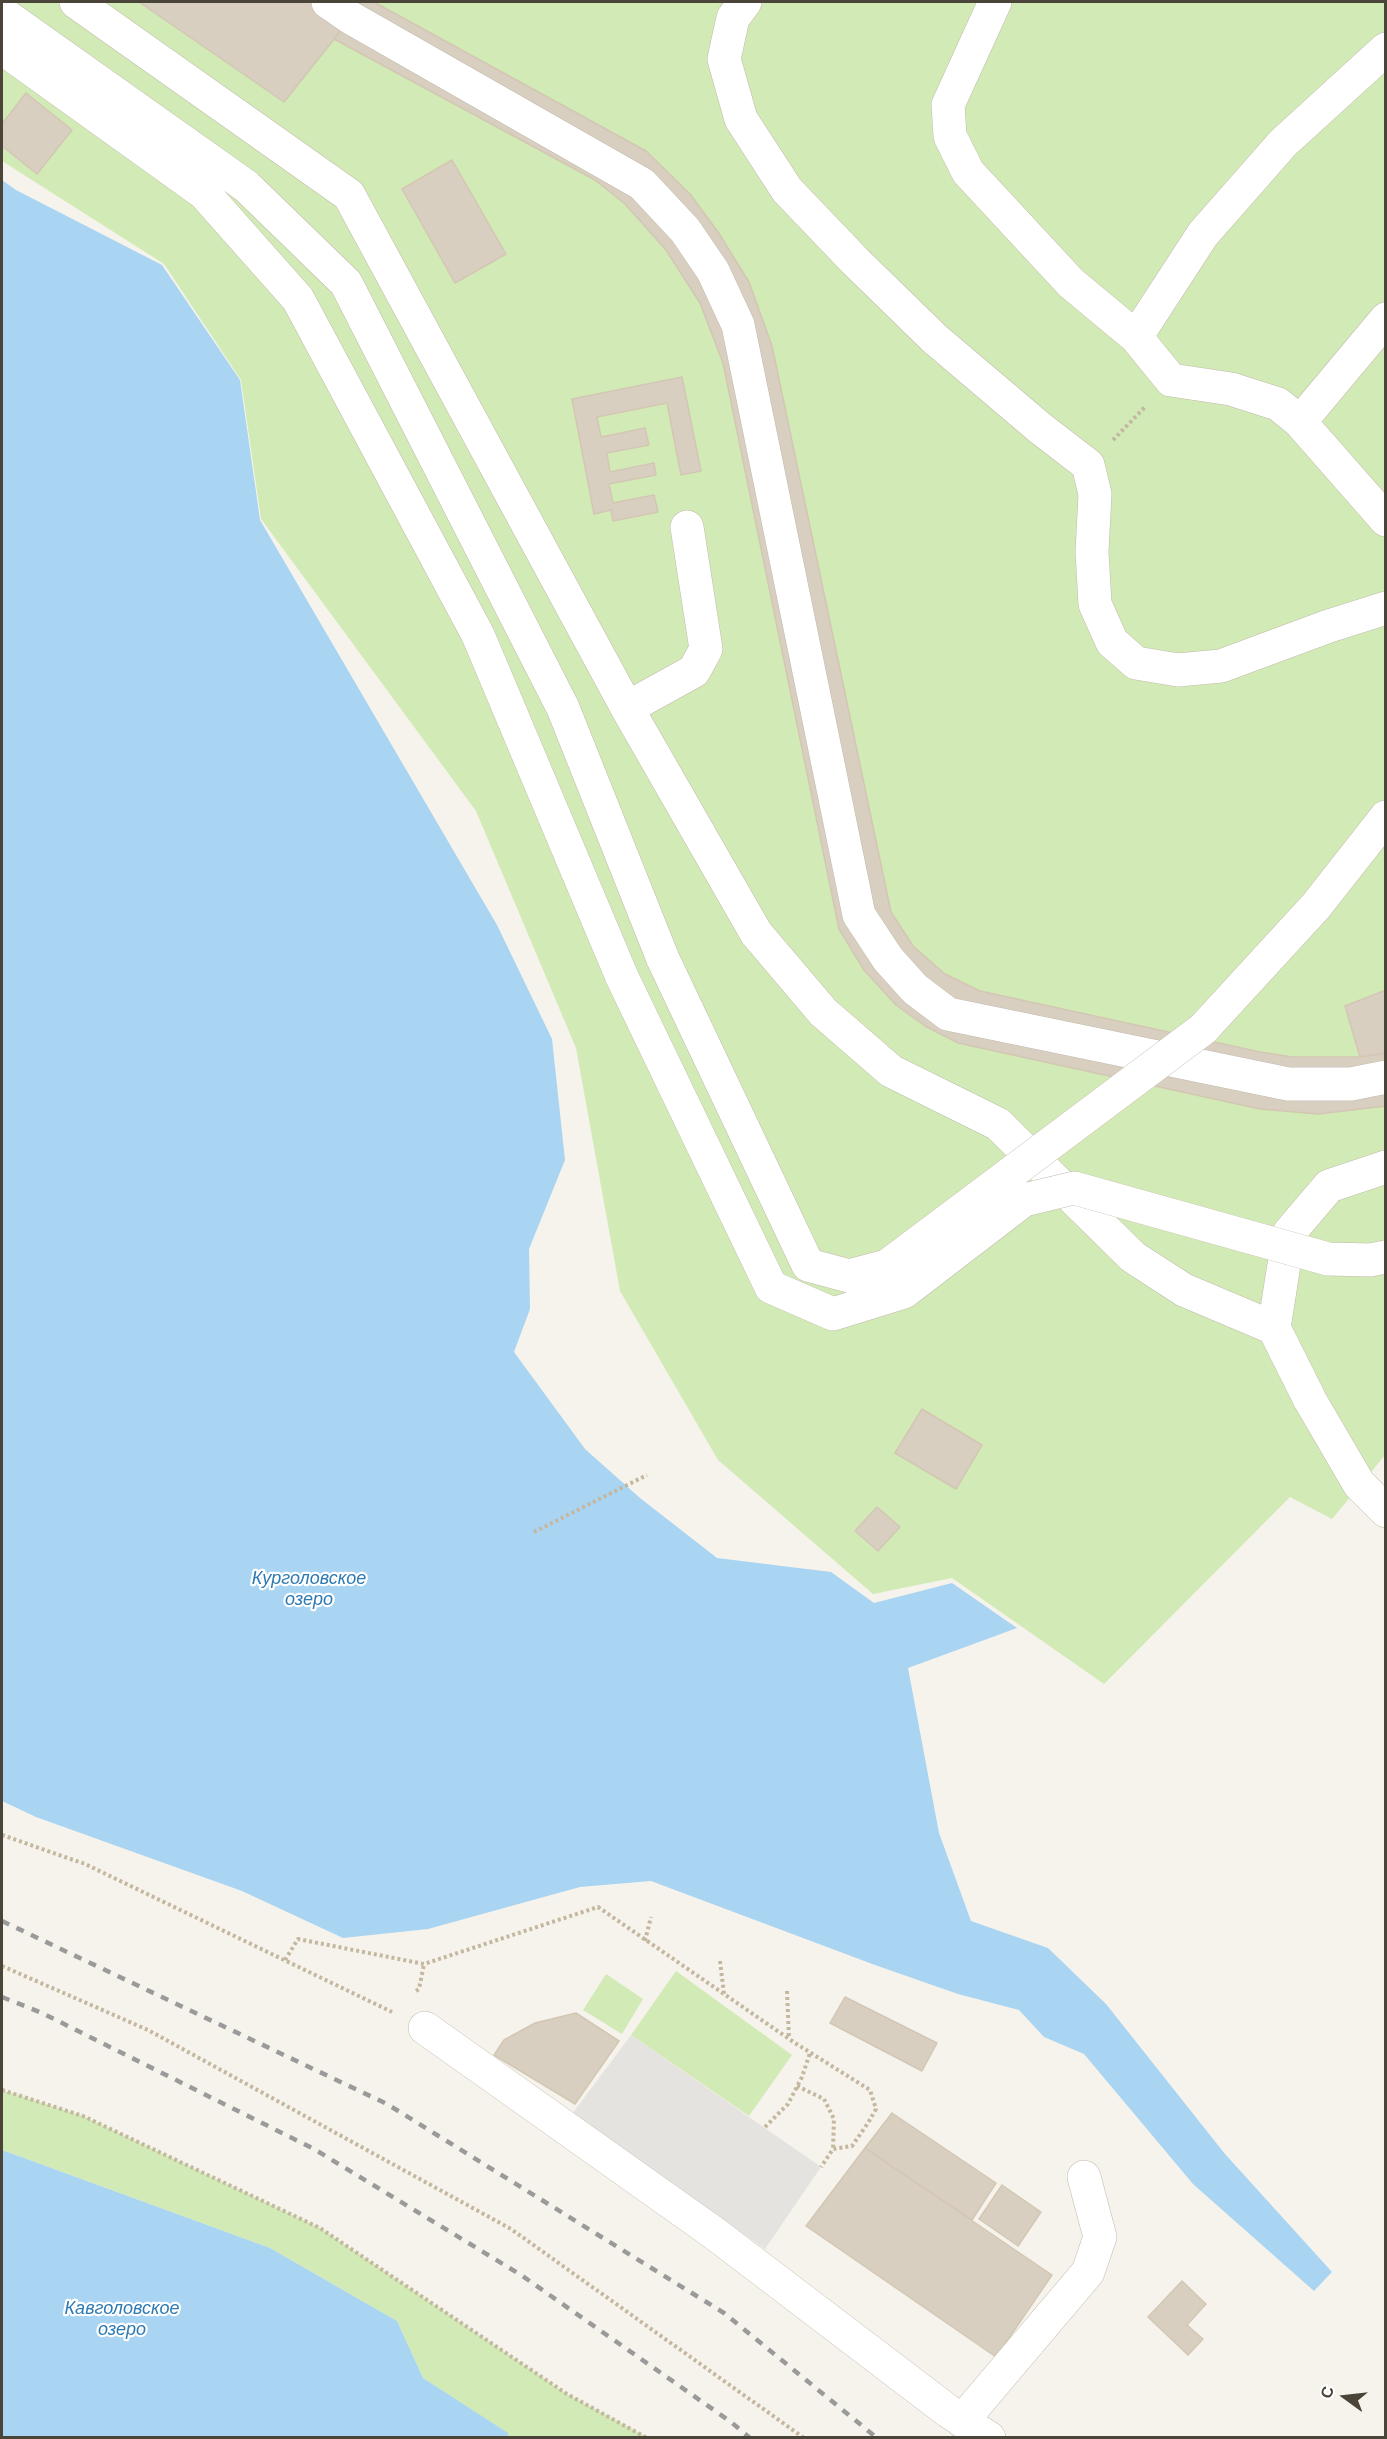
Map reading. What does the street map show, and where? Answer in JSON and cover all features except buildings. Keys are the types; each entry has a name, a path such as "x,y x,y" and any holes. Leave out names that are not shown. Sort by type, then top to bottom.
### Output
{"street":[{"path":"76,2 349,195 627,708 756,933 823,1012 891,1071 998,1124 1133,1257 1184,1290 1274,1328"},
{"path":"328,2 351,18 642,184 685,230 713,271 738,325 860,915 888,959 915,989 948,1014 1288,1084 1351,1084 1386,1077"},
{"path":"745,2 733,18 724,59 741,119 787,190 935,339 1040,428 1088,465 1095,494 1092,552 1095,604 1112,642 1137,663 1178,670 1221,666 1329,626 1386,608"},
{"path":"995,2 948,105 950,136 968,172 1071,283 1136,338 1171,380 1231,388 1278,404 1300,422 1386,520"},
{"path":"2,13 246,186 346,283 562,708 663,959 808,1265 849,1276 887,1266 1203,1029 1316,906 1386,817"},
{"path":"2,48 204,193 298,299 478,635 622,977 771,1287 833,1314 904,1292 1024,1200 1074,1188 1328,1259 1370,1260 1386,1257"},
{"path":"1136,338 1203,234 1283,143 1386,49"},
{"path":"1300,422 1386,319"},
{"path":"627,708 694,671 705,649 687,527"},
{"path":"1386,1167 1329,1186 1289,1233 1274,1328 1310,1400 1359,1484 1386,1510"},
{"path":"425,2028 714,2233 962,2421 989,2438"},
{"path":"962,2421 1088,2272 1100,2237 1084,2177"}],"path":[{"path":"1088,465 1171,380"},
{"path":"534,1532 647,1475"},
{"path":"2,1835 85,1864 425,2028"},
{"path":"285,1960 298,1939 424,1964 598,1907 789,2040 870,2090 876,2109 852,2146 833,2149"},
{"path":"645,1941 651,1917"},
{"path":"720,1961 724,1995"},
{"path":"413,1992 419,1989 424,1964"},
{"path":"2,1966 148,2031 512,2229 804,2438"},
{"path":"787,1991 789,2040"},
{"path":"765,2127 788,2104 810,2053"},
{"path":"797,2086 824,2099 834,2119 833,2149 821,2167"},
{"path":"2,2090 83,2116 320,2228 567,2394 647,2438"}],"green space":[{"path":"2,2 1385,2 1386,1454 1332,1519 1290,1497 1104,1684 952,1578 873,1594 718,1460 620,1291 576,1048 476,811 261,519 241,380 164,264 2,161"},
{"path":"676,1971 792,2055 749,2116 631,2035"},
{"path":"606,1974 643,1999 622,2034 583,2010"},
{"path":"2,2090 83,2116 320,2228 567,2394 647,2437 508,2437 507,2433 423,2378 397,2321 270,2248 2,2150"}],"shaded area":[{"path":"631,2035 821,2167 765,2249 572,2114"}],"water":[{"name":"Курголовское озеро","path":"2,180 16,190 162,265 240,380 260,520 497,925 552,1039 565,1160 529,1249 530,1309 514,1352 585,1449 640,1498 717,1558 831,1572 874,1603 952,1583 1017,1628 908,1668 939,1833 971,1921 1048,1948 1106,2004 1225,2154 1332,2272 1314,2291 1193,2184 1084,2054 1044,2037 1019,2010 958,1994 875,1965 651,1881 580,1887 428,1929 343,1938 242,1891 36,1817 2,1801"},
{"name":"Кавголовское озеро","path":"2,2150 270,2248 397,2321 423,2378 508,2433 508,2437 2,2437"}],"railway":[{"path":"2,1921 387,2104 724,2313 877,2438"},
{"path":"2,1997 42,2013 314,2149 521,2275 731,2422 750,2438"}]}
